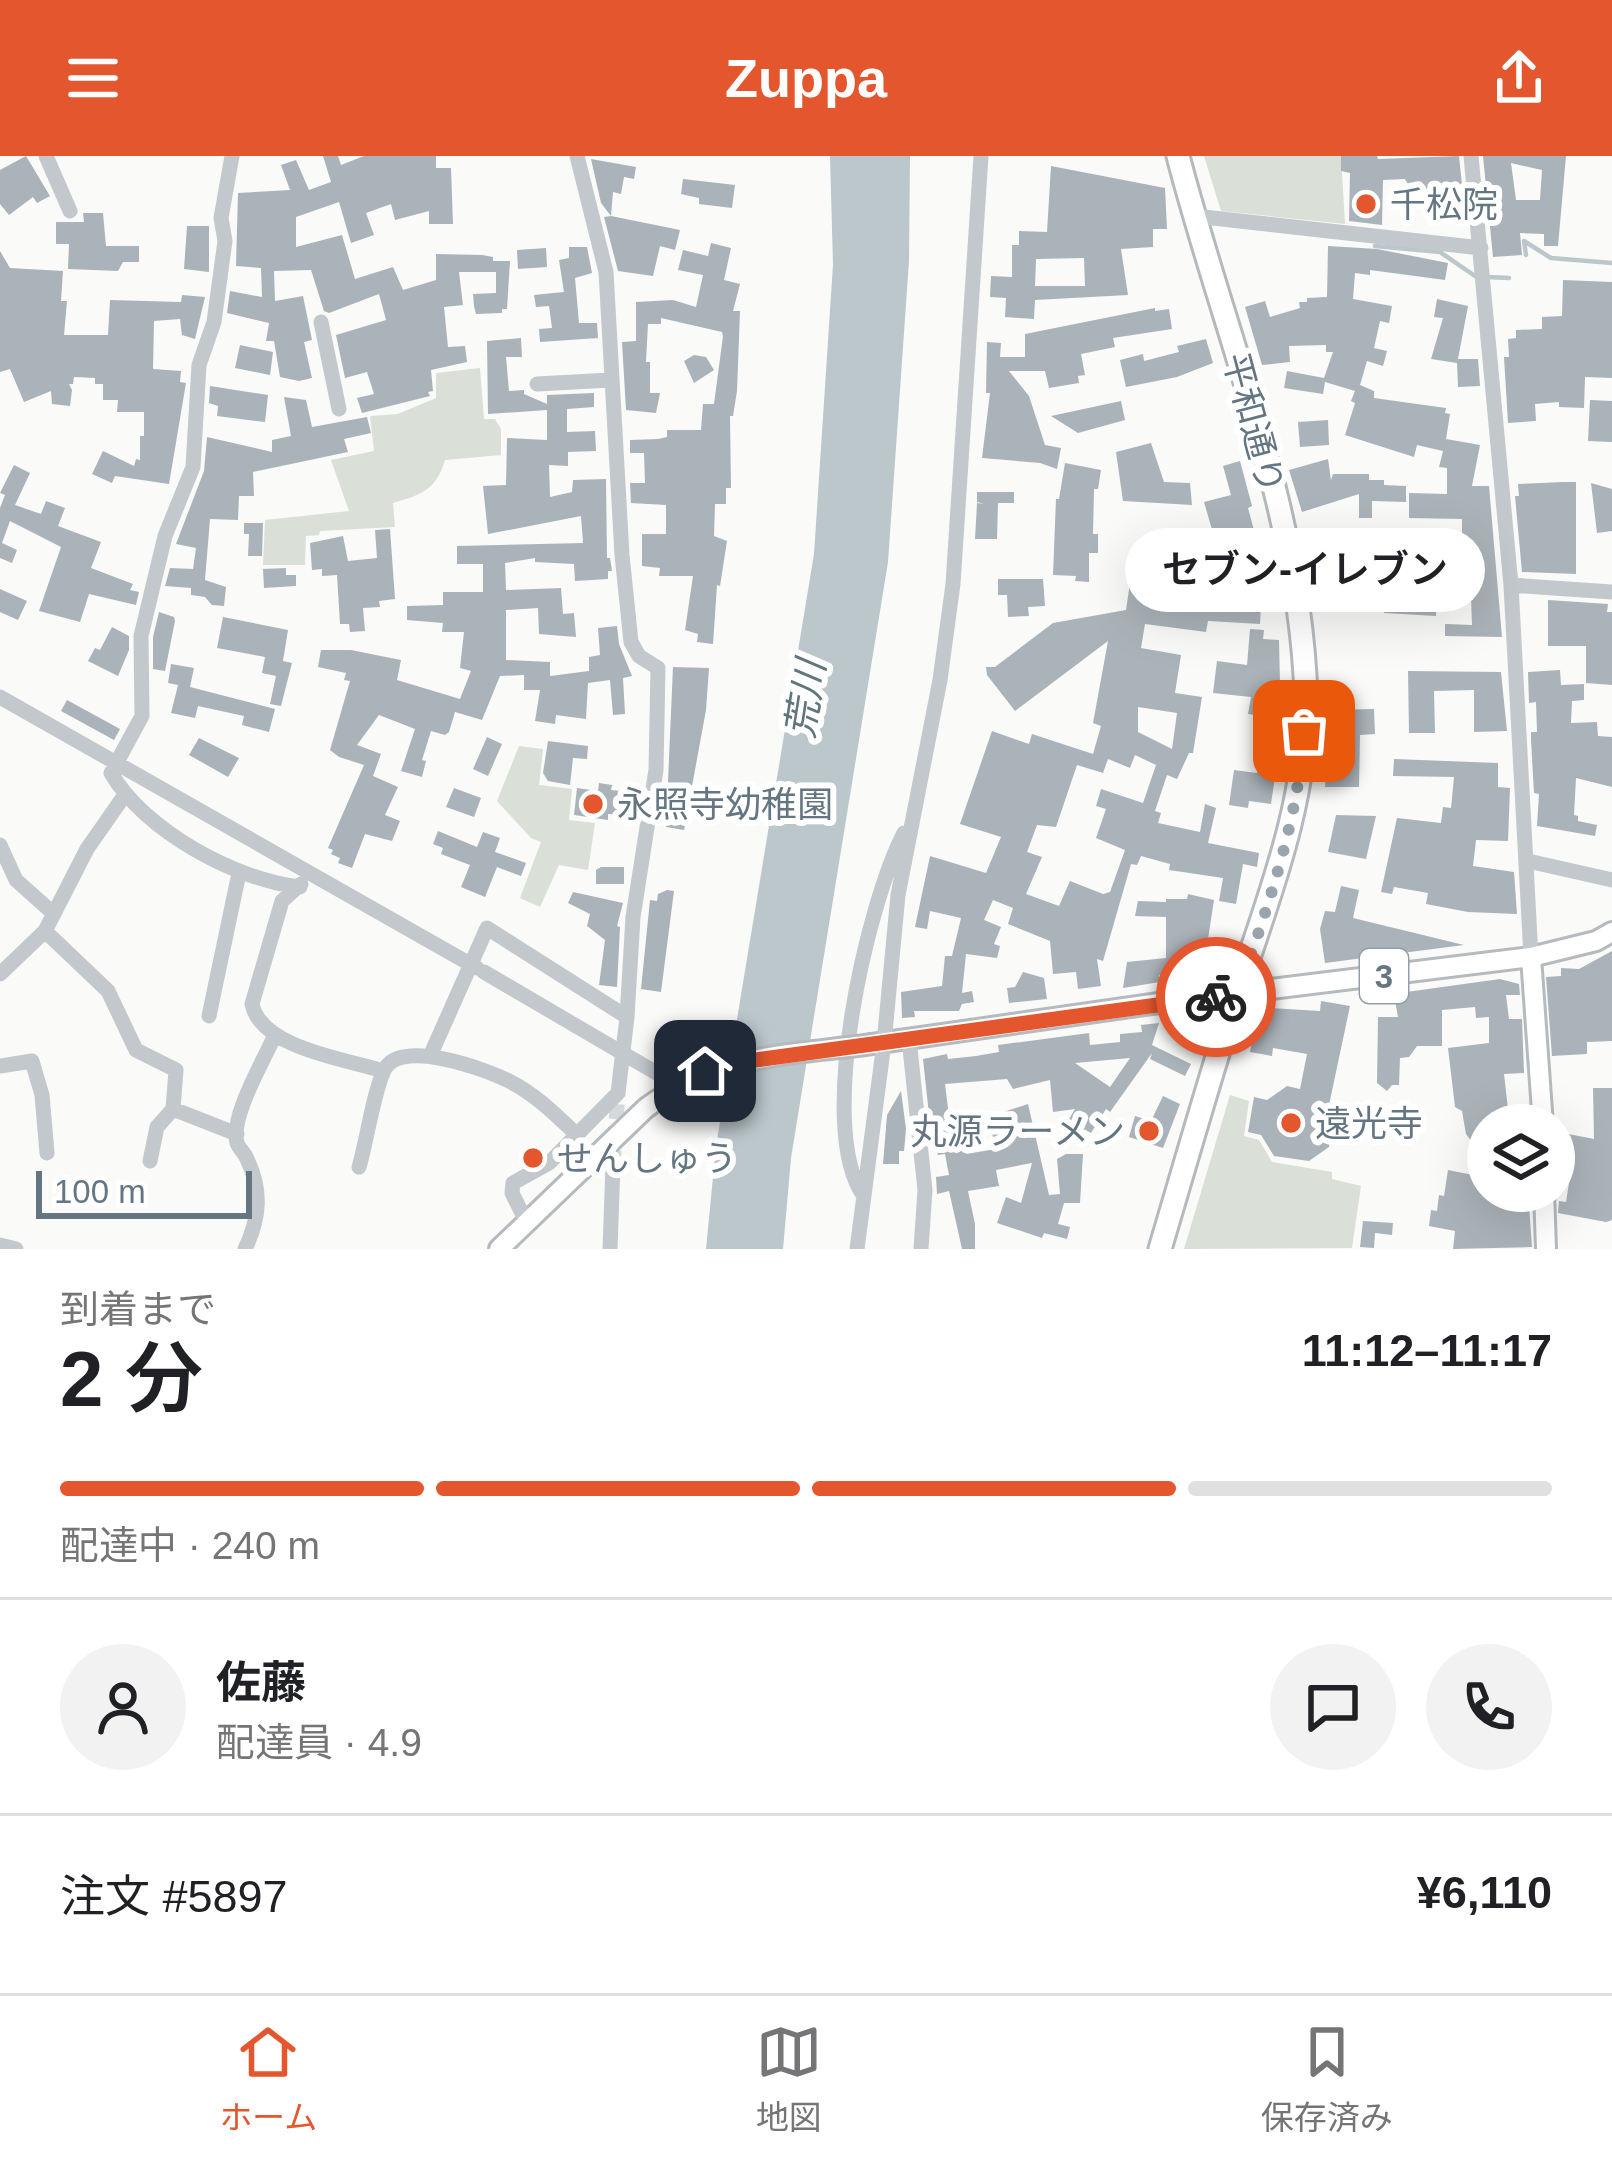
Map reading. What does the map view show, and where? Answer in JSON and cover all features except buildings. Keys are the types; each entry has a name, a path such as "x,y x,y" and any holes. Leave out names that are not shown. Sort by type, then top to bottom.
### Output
{"highway":[{"name":"平和通り","path":"1160,1249 1286,844 1302,762 1306,700 1291,566 1178,156"}],"main road":[{"path":"1542,1104 1531,957 1597,941 1612,932"},
{"name":"3","path":"499,1249 646,1108 705,1071 741,1062 1531,957"},
{"path":"1545,1212 1546,1249"}],"street":[{"path":"46,156 70,211"},
{"path":"232,156 221,218 225,241 214,322 199,365 193,467 165,536 141,636 142,716 111,773 124,796 164,828 239,873 273,884 304,879"},
{"path":"526,1223 512,1193 513,1184 550,1163 618,1093 633,916 656,770 658,668 639,656 632,642 606,272 577,156"},
{"path":"857,1249 898,895 940,680 953,584 981,156"},
{"path":"1471,156 1511,585 1531,957"},
{"path":"1195,216 1481,248"},
{"path":"321,322 339,409"},
{"path":"537,384 610,380"},
{"path":"1511,585 1612,592"},
{"path":"0,698 304,879 476,968 677,1085"},
{"path":"0,974 45,931 87,849 124,796"},
{"path":"863,1195 853,1180 845,1131 844,1084 853,1007 890,859 912,818"},
{"path":"0,845 16,880 54,914"},
{"path":"1528,861 1612,880"},
{"path":"209,1016 239,873"},
{"path":"304,879 282,901 252,1004 262,1027 274,1037 383,1071"},
{"path":"430,1056 476,968 487,928 627,1017"},
{"path":"45,931 108,991 136,1050 176,1070 173,1109 157,1127 150,1161"},
{"path":"245,1249 259,1195 237,1134 241,1110 274,1037"},
{"path":"909,1039 925,1190 921,1249"},
{"path":"359,1167 383,1071 395,1058 430,1056 509,1081 576,1133"},
{"path":"0,1066 32,1061 42,1095 47,1154"},
{"path":"173,1109 237,1134"},
{"path":"610,1249 613,1166"},
{"path":"0,1245 16,1249"}],"shaded area":[{"path":"1204,156 1341,156 1345,224 1221,211"},
{"path":"480,368 484,419 495,419 501,429 501,455 445,460 426,490 393,503 395,527 320,531 306,536 305,565 263,565 265,520 349,511 331,460 374,451 370,416 398,414 436,398 436,373"},
{"path":"519,746 543,749 539,785 572,789 569,820 595,823 588,870 559,865 540,907 520,898 541,842 531,838 497,801"},
{"path":"1230,1095 1249,1101 1244,1136 1259,1140 1272,1162 1332,1172 1332,1179 1361,1186 1352,1248 1184,1249"}],"water":[{"name":"荒川","path":"830,156 910,156 909,261 888,562 791,1158 783,1249 706,1249 716,1146 814,554 833,265"}],"waterway":[{"path":"1526,255 1524,241 1551,258 1612,263"},
{"path":"1375,246 1440,252 1475,276"},
{"path":"1487,277 1509,278"}],"tunnel":[{"path":"613,1165 618,1093"}],"way so far":[{"path":"1216,997 1237,995 1272,894 1286,844 1304,731"}],"place":[{"name":"千松院","path":"1366,204"},
{"name":"セブン-イレブン","path":"1304,731"},
{"name":"永照寺幼稚園","path":"593,804"},
{"name":"遠光寺","path":"1291,1123"},
{"name":"丸源ラーメン","path":"1149,1131"},
{"name":"せんしゅう","path":"533,1158"}],"route":[{"path":"705,1071 741,1062 1216,997"}]}
